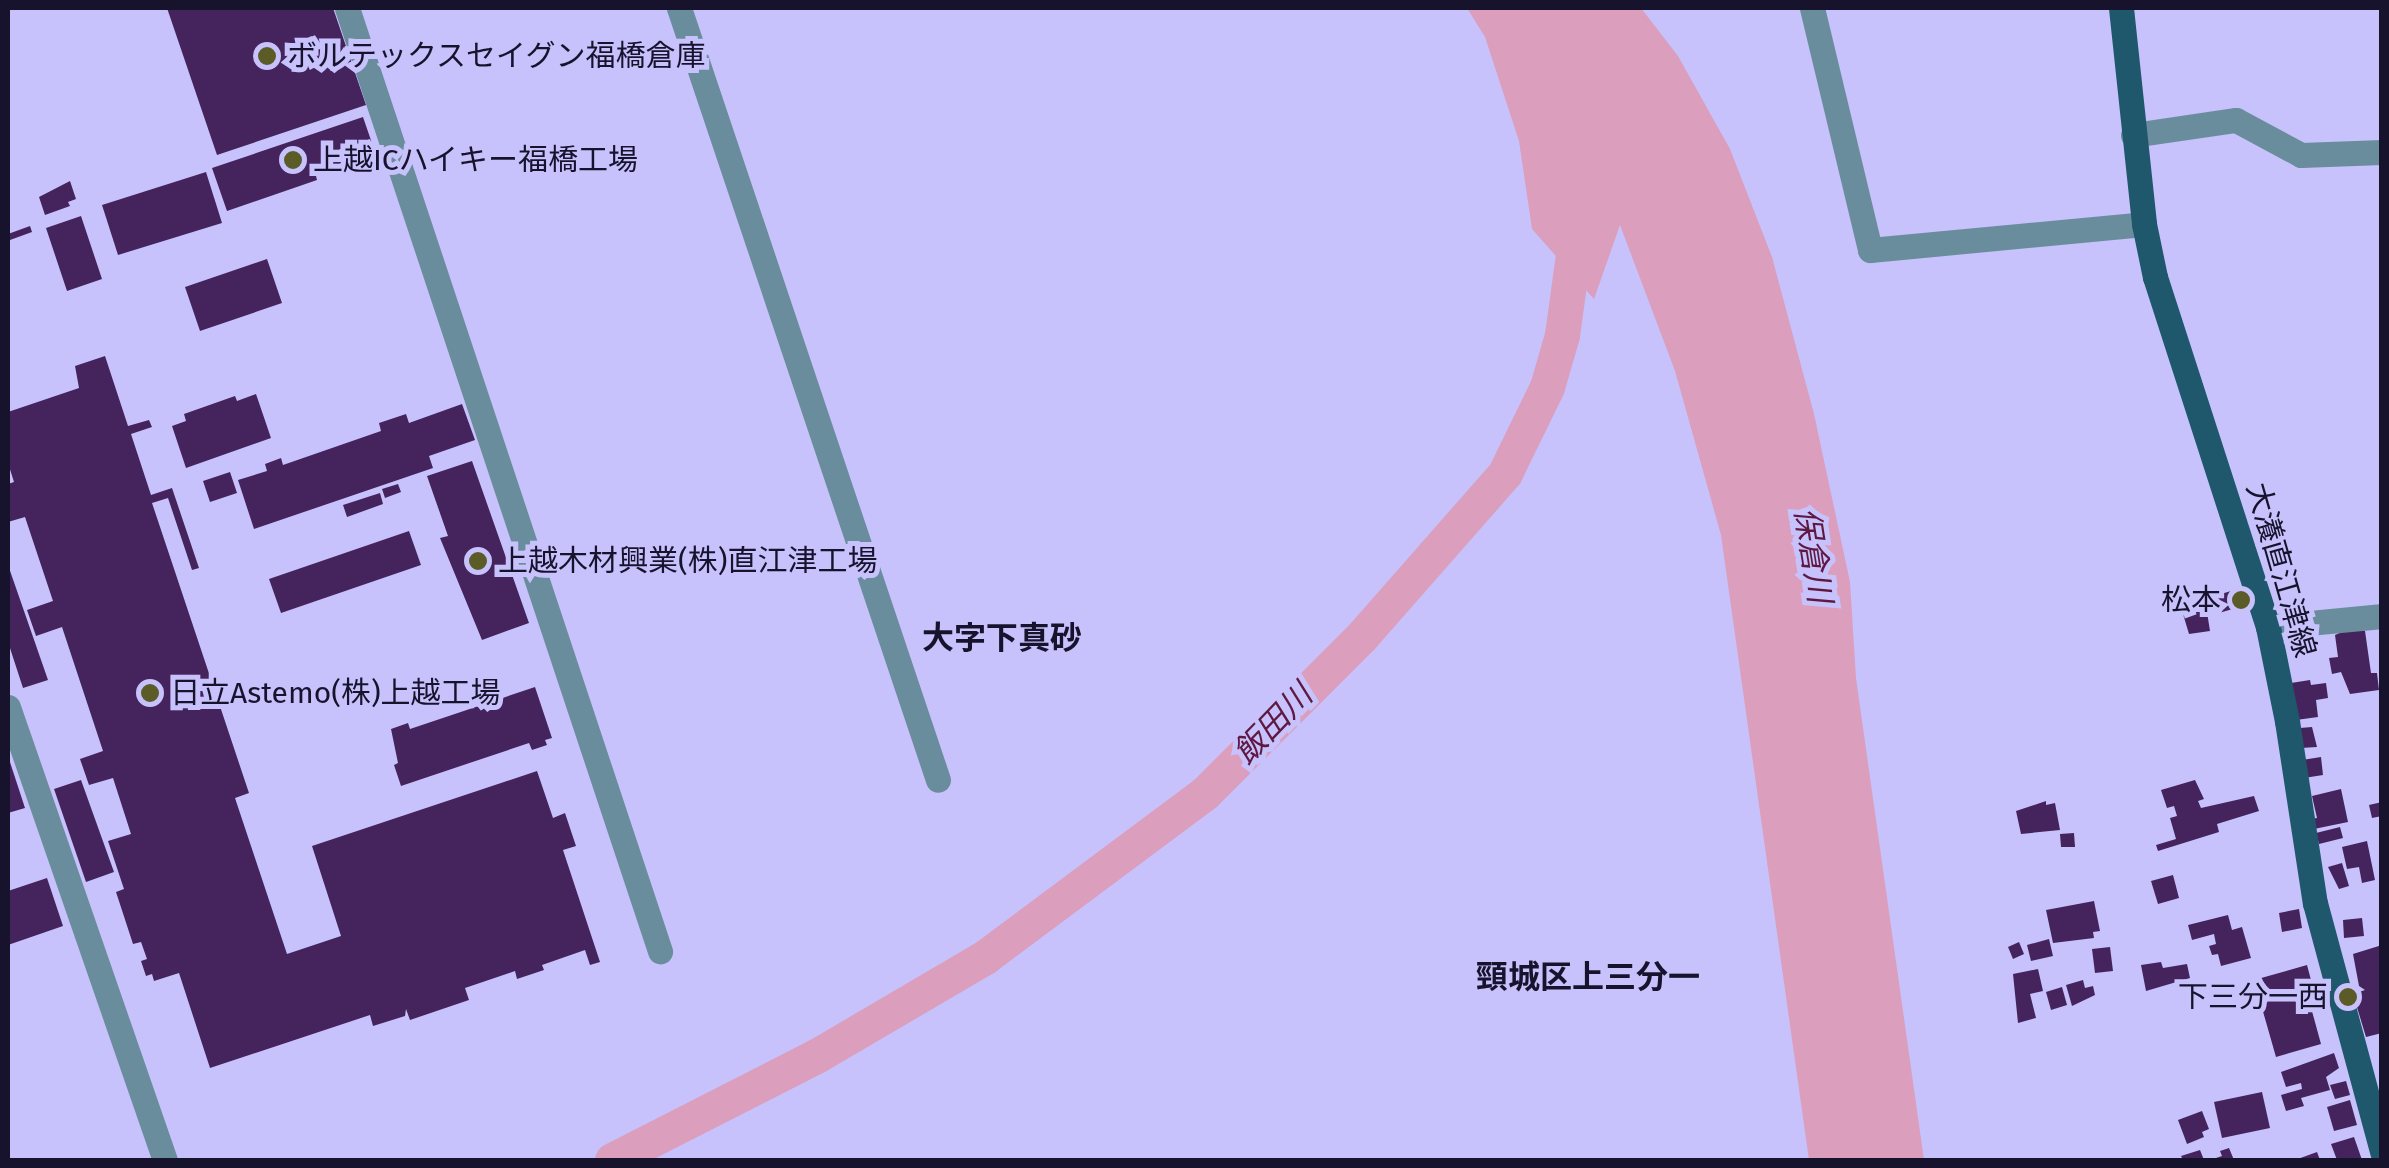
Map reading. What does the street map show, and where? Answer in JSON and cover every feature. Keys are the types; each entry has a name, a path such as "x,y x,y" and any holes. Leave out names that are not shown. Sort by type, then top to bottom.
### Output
{"main road":[{"name":"大瀁直江津線","path":"2121,8 2144,224 2156,277 2268,626 2288,721 2314,903 2382,1152"}],"street":[{"path":"347,8 660,951"},
{"path":"679,8 938,780"},
{"path":"1812,8 1870,250 2144,224"},
{"path":"2133,135 2236,120 2300,156 2382,152"},
{"path":"2268,626 2382,616"},
{"path":"10,720 166,1160"}],"water":[{"name":"保倉川","path":"1467,8 1641,8 1678,56 1730,149 1772,257 1814,414 1850,582 1856,678 1924,1160 1809,1160 1721,535 1675,371 1620,225 1594,299 1532,229 1519,141 1485,37"}],"building":[{"name":"ボルテックスセイグン福橋倉庫","path":"167,8 333,8 366,105 217,155"},
{"name":"上越ICハイキー福橋工場","path":"363,117 375,152 315,172 317,180 227,211 212,168"},
{"path":"206,172 222,223 118,255 102,205"},
{"path":"70,181 76,199 68,202 70,206 45,215 39,197"},
{"path":"81,216 102,279 67,291 46,228"},
{"path":"30,226 32,232 10,240 8,234"},
{"path":"267,259 282,303 200,331 185,287"},
{"name":"日立Astemo(株)上越工場","path":"105,356 128,426 149,420 152,427 131,434 151,495 172,488 199,568 192,570 168,498 152,503 249,793 235,798 287,954 341,936 312,846 537,771 553,818 565,813 576,846 563,850 600,962 590,965 585,950 542,965 544,970 517,979 515,971 465,988 469,1000 410,1020 406,1009 405,1016 373,1026 370,1015 210,1068 179,973 154,981 152,974 146,976 141,961 147,959 141,942 133,944 116,892 124,889 108,841 131,834 113,778 89,785 80,759 103,751 62,627 36,636 27,610 53,601 25,517 8,522 8,484 14,482 8,463 8,412 79,388 75,366"},
{"path":"256,394 271,438 186,468 172,426 186,421 184,414 235,396 237,401"},
{"path":"462,404 475,440 429,456 433,468 254,529 238,480 267,471 265,464 281,458 283,465 381,431 379,423 406,414 409,423"},
{"name":"上越木材興業(株)直江津工場","path":"472,461 529,623 482,640 440,538 448,536 427,476"},
{"path":"230,472 237,493 210,502 203,481"},
{"path":"398,484 401,492 385,498 382,489"},
{"path":"380,493 383,504 347,517 343,505"},
{"path":"409,531 421,565 281,613 269,579"},
{"path":"8,565 48,680 23,688 8,642"},
{"path":"2231,591 2236,608 2219,613 2214,596"},
{"path":"2204,593 2210,631 2189,634 2180,604 2189,603 2188,595"},
{"path":"2365,631 2371,673 2377,673 2379,690 2350,694 2341,672 2332,674 2329,658 2338,657 2335,635"},
{"path":"2310,680 2311,685 2326,683 2328,698 2316,700 2318,717 2296,720 2291,683"},
{"path":"535,687 552,738 545,740 547,745 532,750 529,743 401,786 394,765 398,763 391,729 408,723 410,729"},
{"path":"2312,727 2317,747 2301,748 2300,728"},
{"path":"8,756 25,808 8,813"},
{"path":"2321,757 2323,775 2304,778 2302,760"},
{"path":"81,780 114,872 86,882 54,789"},
{"path":"2195,780 2204,799 2198,801 2201,808 2254,796 2259,811 2217,824 2219,832 2158,851 2156,845 2176,839 2170,818 2177,816 2174,806 2167,808 2161,790"},
{"path":"2341,789 2348,822 2314,829 2312,819 2317,818 2312,796"},
{"path":"2046,801 2046,805 2055,803 2060,830 2021,834 2016,811"},
{"path":"2382,802 2382,816 2372,818 2369,805"},
{"path":"2340,827 2343,838 2319,844 2316,833"},
{"path":"2074,833 2075,847 2061,847 2060,834"},
{"path":"2367,841 2375,880 2362,883 2359,867 2347,869 2342,847"},
{"path":"2342,863 2349,886 2339,889 2328,867"},
{"path":"2173,875 2179,898 2158,904 2151,881"},
{"path":"47,878 63,926 8,945 8,891"},
{"path":"2094,901 2100,931 2093,932 2094,938 2053,943 2046,910"},
{"path":"2299,909 2302,928 2282,932 2279,913"},
{"path":"2228,915 2232,930 2242,927 2251,958 2221,966 2218,954 2212,955 2209,946 2216,944 2214,934 2192,940 2188,925"},
{"path":"2362,918 2364,936 2344,938 2343,920"},
{"path":"2049,939 2053,956 2031,961 2027,945"},
{"path":"2019,942 2024,954 2013,959 2008,947"},
{"path":"2382,945 2382,1033 2366,1037 2353,994 2365,990 2359,986 2353,954"},
{"path":"2110,947 2113,971 2095,973 2092,949"},
{"path":"2161,962 2163,968 2187,964 2190,978 2146,991 2141,965"},
{"path":"2307,965 2311,980 2304,982 2321,1044 2276,1057 2254,980"},
{"path":"2038,969 2043,991 2030,994 2036,1018 2018,1023 2013,974"},
{"path":"2083,980 2085,988 2093,986 2095,995 2072,1006 2066,985"},
{"path":"2062,987 2067,1005 2051,1010 2046,992"},
{"path":"2334,1053 2339,1068 2326,1077 2330,1090 2301,1098 2304,1106 2286,1111 2281,1095 2302,1089 2301,1083 2286,1087 2281,1072"},
{"path":"2346,1081 2350,1095 2335,1099 2330,1085"},
{"path":"2262,1092 2270,1128 2222,1138 2214,1102"},
{"path":"2350,1100 2357,1125 2334,1131 2327,1107"},
{"path":"2202,1111 2209,1129 2202,1132 2204,1137 2187,1144 2178,1120"},
{"path":"2354,1137 2362,1160 2337,1160 2331,1144"},
{"path":"2229,1148 2234,1160 2210,1160 2222,1156 2220,1151"},
{"path":"2200,1150 2204,1160 2183,1160 2181,1156"},
{"path":"2317,1152 2320,1160 2295,1160"}],"waterway":[{"name":"飯田川","path":"612,1160 818,1055 985,957 1205,793 1362,636 1505,473 1547,387 1562,335 1577,225"}],"place":[{"name":"ボルテックスセイグン福橋倉庫","path":"267,56"},
{"name":"上越ICハイキー福橋工場","path":"293,160"},
{"name":"上越木材興業(株)直江津工場","path":"478,561"},
{"name":"松本","path":"2241,600"},
{"name":"日立Astemo(株)上越工場","path":"150,693"},
{"name":"下三分一西","path":"2348,997"}],"district":[{"name":"大字下真砂","path":"1002,638"},
{"name":"頸城区上三分一","path":"1588,977"}]}
